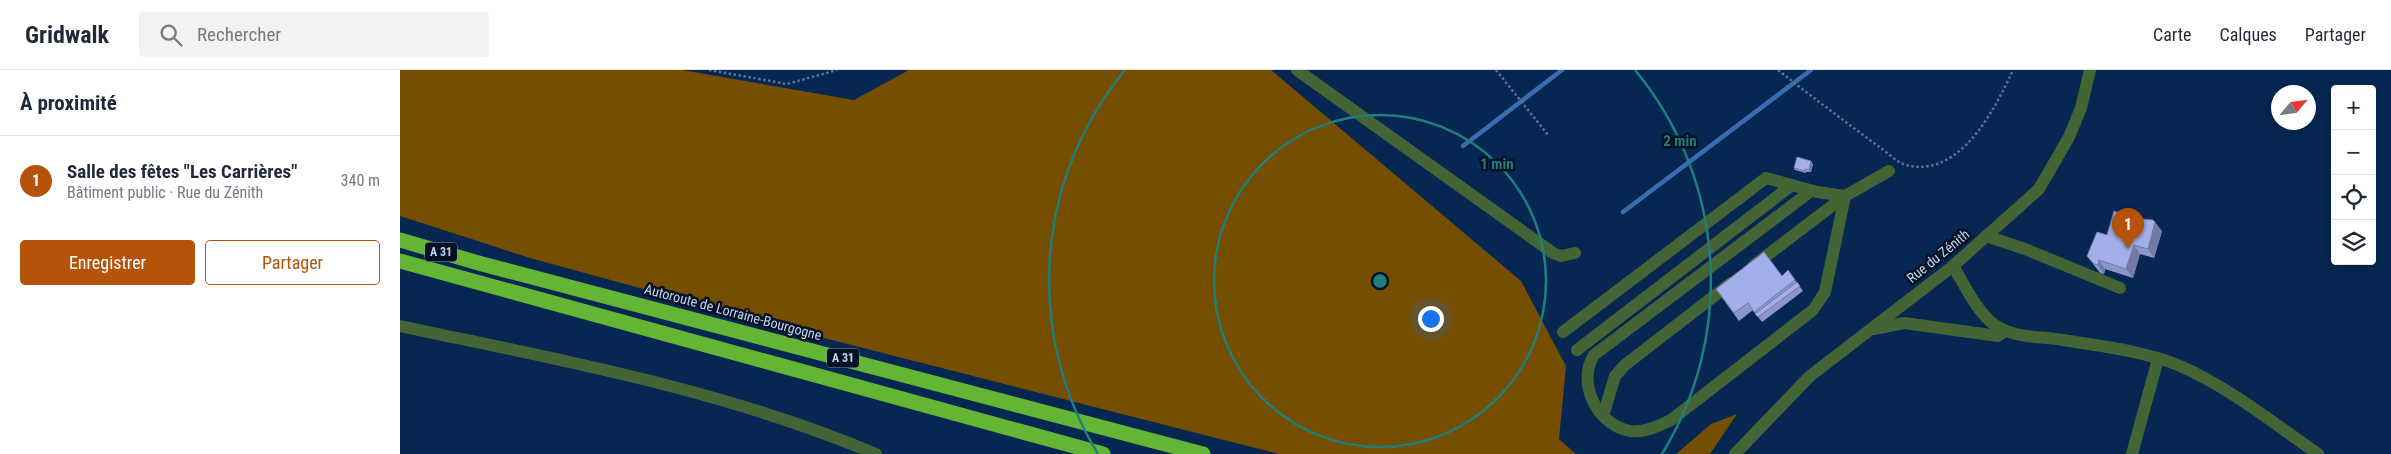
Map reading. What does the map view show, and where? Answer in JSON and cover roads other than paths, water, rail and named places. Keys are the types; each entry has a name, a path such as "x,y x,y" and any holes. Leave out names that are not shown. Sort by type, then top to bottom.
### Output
{"highway":[{"name":"Autoroute de Lorraine-Bourgogne","path":"402,240 482,264 1203,454"},
{"name":"A 31","path":"400,260 1103,454"}],"street":[{"path":"1296,70 1553,253 1561,256 1574,253"},
{"name":"Rue du Zénith","path":"1735,454 1810,376 1953,266 2039,189 2048,176 2075,122 2090,70"},
{"path":"1602,416 1615,376 1625,364 1845,196 1889,171"},
{"path":"1563,332 1766,178 1810,190 1845,196"},
{"path":"1577,350 1792,185"},
{"path":"1810,190 1594,355 1587,372 1589,388 1593,401 1602,416 1620,428 1632,431 1644,431 1671,420 1813,310 1825,292 1845,196"},
{"path":"1986,236 2025,249 2120,288"},
{"path":"1953,266 1991,322 2005,331 2024,336 2061,340 2158,358 2178,366 2224,390 2318,454"},
{"path":"1868,331 1904,323 1998,336 2005,331"},
{"path":"400,326 684,390 738,405 876,454"},
{"path":"2132,454 2158,358"},
{"name":"Rue du Zénith","path":"1747,454 1757,432"}],"waterway":[{"path":"1463,146 1562,70"},
{"path":"1623,212 1811,70"}],"place":[{"name":"Salle des fêtes \"Les Carrières\"","path":"2128,249"}]}
